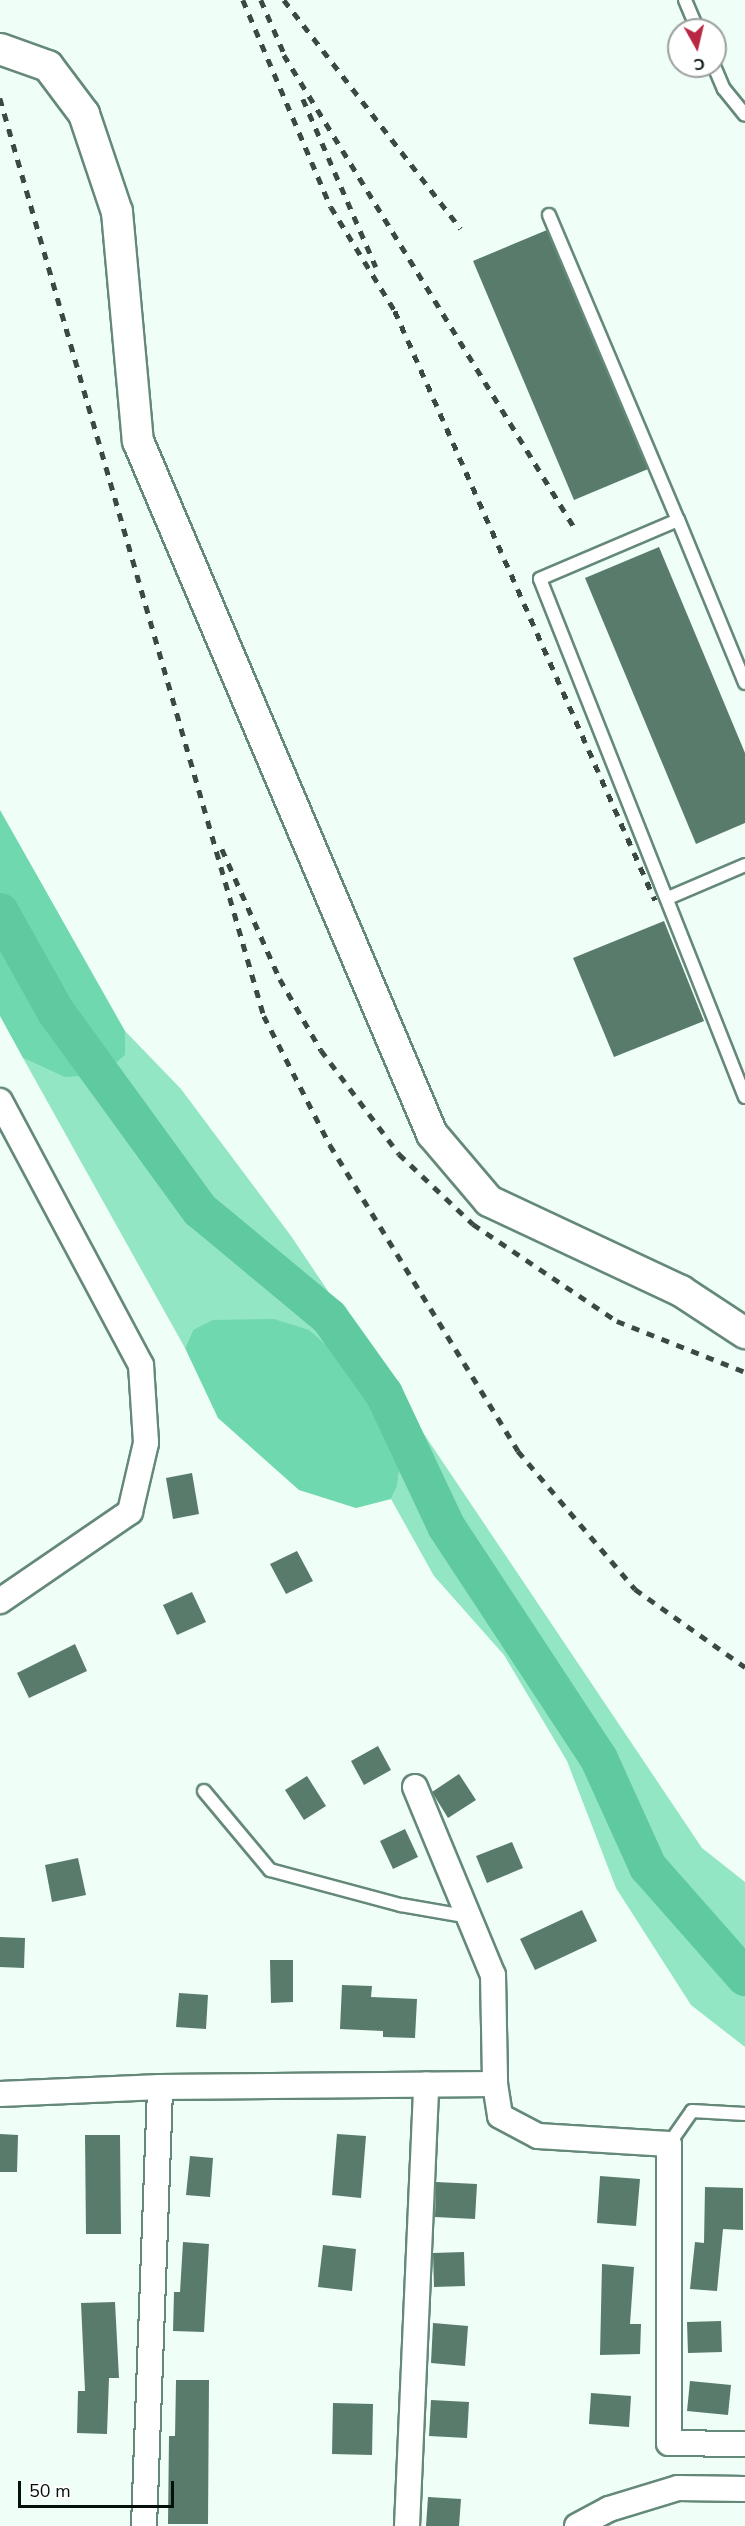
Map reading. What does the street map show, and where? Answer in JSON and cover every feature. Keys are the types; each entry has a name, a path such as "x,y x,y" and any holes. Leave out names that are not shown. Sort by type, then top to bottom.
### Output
{"street":[{"path":"0,49 48,66 84,114 117,212 138,441 432,1134 489,1201 681,1291 743,1326"},
{"path":"0,1101 141,1365 147,1443 130,1512 0,1601"},
{"path":"415,1787 471,1917 493,1975 495,2084 500,2116 538,2136 669,2144 669,2443 745,2444"},
{"path":"407,2526 426,2084"},
{"path":"0,2094 160,2087 495,2084"},
{"path":"144,2526 160,2087"},
{"path":"577,2526 609,2509 678,2488 745,2489"}],"lane":[{"path":"685,0 693,18"},
{"path":"719,78 724,89 745,115"},
{"path":"549,215 745,683"},
{"path":"678,519 540,579 745,1097"},
{"path":"668,898 745,865"},
{"path":"204,1791 270,1870 401,1905 471,1917"},
{"path":"669,2144 692,2111 745,2114"}],"green space":[{"path":"0,810 125,1031 125,1055 101,1075 64,1077 23,1058 0,1016"},
{"path":"125,1031 181,1089 291,1236 702,1848 745,1882 745,2047 691,2005 616,1888 567,1761 504,1655 434,1576 391,1499 397,1487 401,1458 386,1423 193,1330 185,1348 23,1058 64,1077 125,1055"},
{"path":"274,1319 309,1330 349,1365 386,1423 401,1458 397,1487 391,1499 356,1508 299,1490 218,1418 185,1348 193,1330 213,1320"}],"building":[{"path":"547,230 648,469 574,500 473,261"},
{"path":"659,547 745,753 745,823 696,844 585,578"},
{"path":"664,921 704,1021 614,1057 573,958"},
{"path":"192,1473 199,1514 173,1519 166,1478"},
{"path":"297,1551 313,1581 286,1594 270,1564"},
{"path":"192,1592 206,1622 177,1635 163,1605"},
{"path":"75,1644 87,1671 29,1698 17,1673"},
{"path":"378,1746 391,1770 364,1785 351,1761"},
{"path":"459,1774 476,1800 448,1818 432,1792"},
{"path":"307,1776 326,1806 304,1820 285,1790"},
{"path":"405,1829 418,1857 393,1869 380,1841"},
{"path":"512,1842 523,1868 487,1883 476,1856"},
{"path":"78,1858 86,1895 52,1902 45,1865"},
{"path":"582,1910 597,1941 535,1970 520,1939"},
{"path":"0,1937 25,1938 24,1968 0,1967"},
{"path":"270,1960 293,1960 293,2002 271,2003"},
{"path":"342,1985 372,1986 371,1997 417,1999 415,2038 383,2037 383,2031 340,2029"},
{"path":"179,1993 208,1995 206,2029 176,2027"},
{"path":"0,2134 18,2135 17,2172 0,2172"},
{"path":"337,2134 366,2136 361,2198 332,2195"},
{"path":"85,2135 120,2135 121,2234 86,2234"},
{"path":"190,2156 213,2158 210,2197 186,2195"},
{"path":"600,2176 640,2179 636,2226 597,2223"},
{"path":"436,2182 477,2184 475,2219 435,2217"},
{"path":"705,2187 743,2188 743,2230 723,2229 717,2291 690,2289 695,2242 704,2243"},
{"path":"183,2242 209,2244 204,2332 173,2331 174,2292 180,2292"},
{"path":"323,2245 356,2249 352,2291 318,2287"},
{"path":"464,2252 465,2286 434,2287 433,2253"},
{"path":"602,2264 634,2267 630,2324 641,2324 640,2354 600,2355"},
{"path":"115,2302 119,2378 109,2378 107,2434 77,2433 78,2391 85,2391 81,2303"},
{"path":"721,2321 722,2352 688,2353 687,2322"},
{"path":"433,2323 468,2326 465,2366 431,2363"},
{"path":"176,2380 209,2380 208,2524 168,2524 169,2436 175,2436"},
{"path":"690,2381 731,2385 728,2415 687,2411"},
{"path":"591,2393 631,2396 629,2427 589,2424"},
{"path":"431,2400 469,2402 467,2438 429,2436"},
{"path":"333,2403 373,2404 372,2455 332,2454"},
{"path":"428,2497 461,2499 459,2526 426,2526"}],"waterway":[{"path":"0,912 56,1012 200,1210 329,1317 384,1394 446,1526 599,1759 648,1867 745,1977"}],"railway":[{"path":"243,0 331,207 395,311 655,900"},
{"path":"261,0 287,60"},
{"path":"284,0 461,229"},
{"path":"284,55 574,527"},
{"path":"0,98 264,1016 330,1145 518,1451 635,1589 745,1667"},
{"path":"303,99 376,267"},
{"path":"222,849 280,979 321,1050 399,1154 473,1224 617,1321 745,1372"}]}
